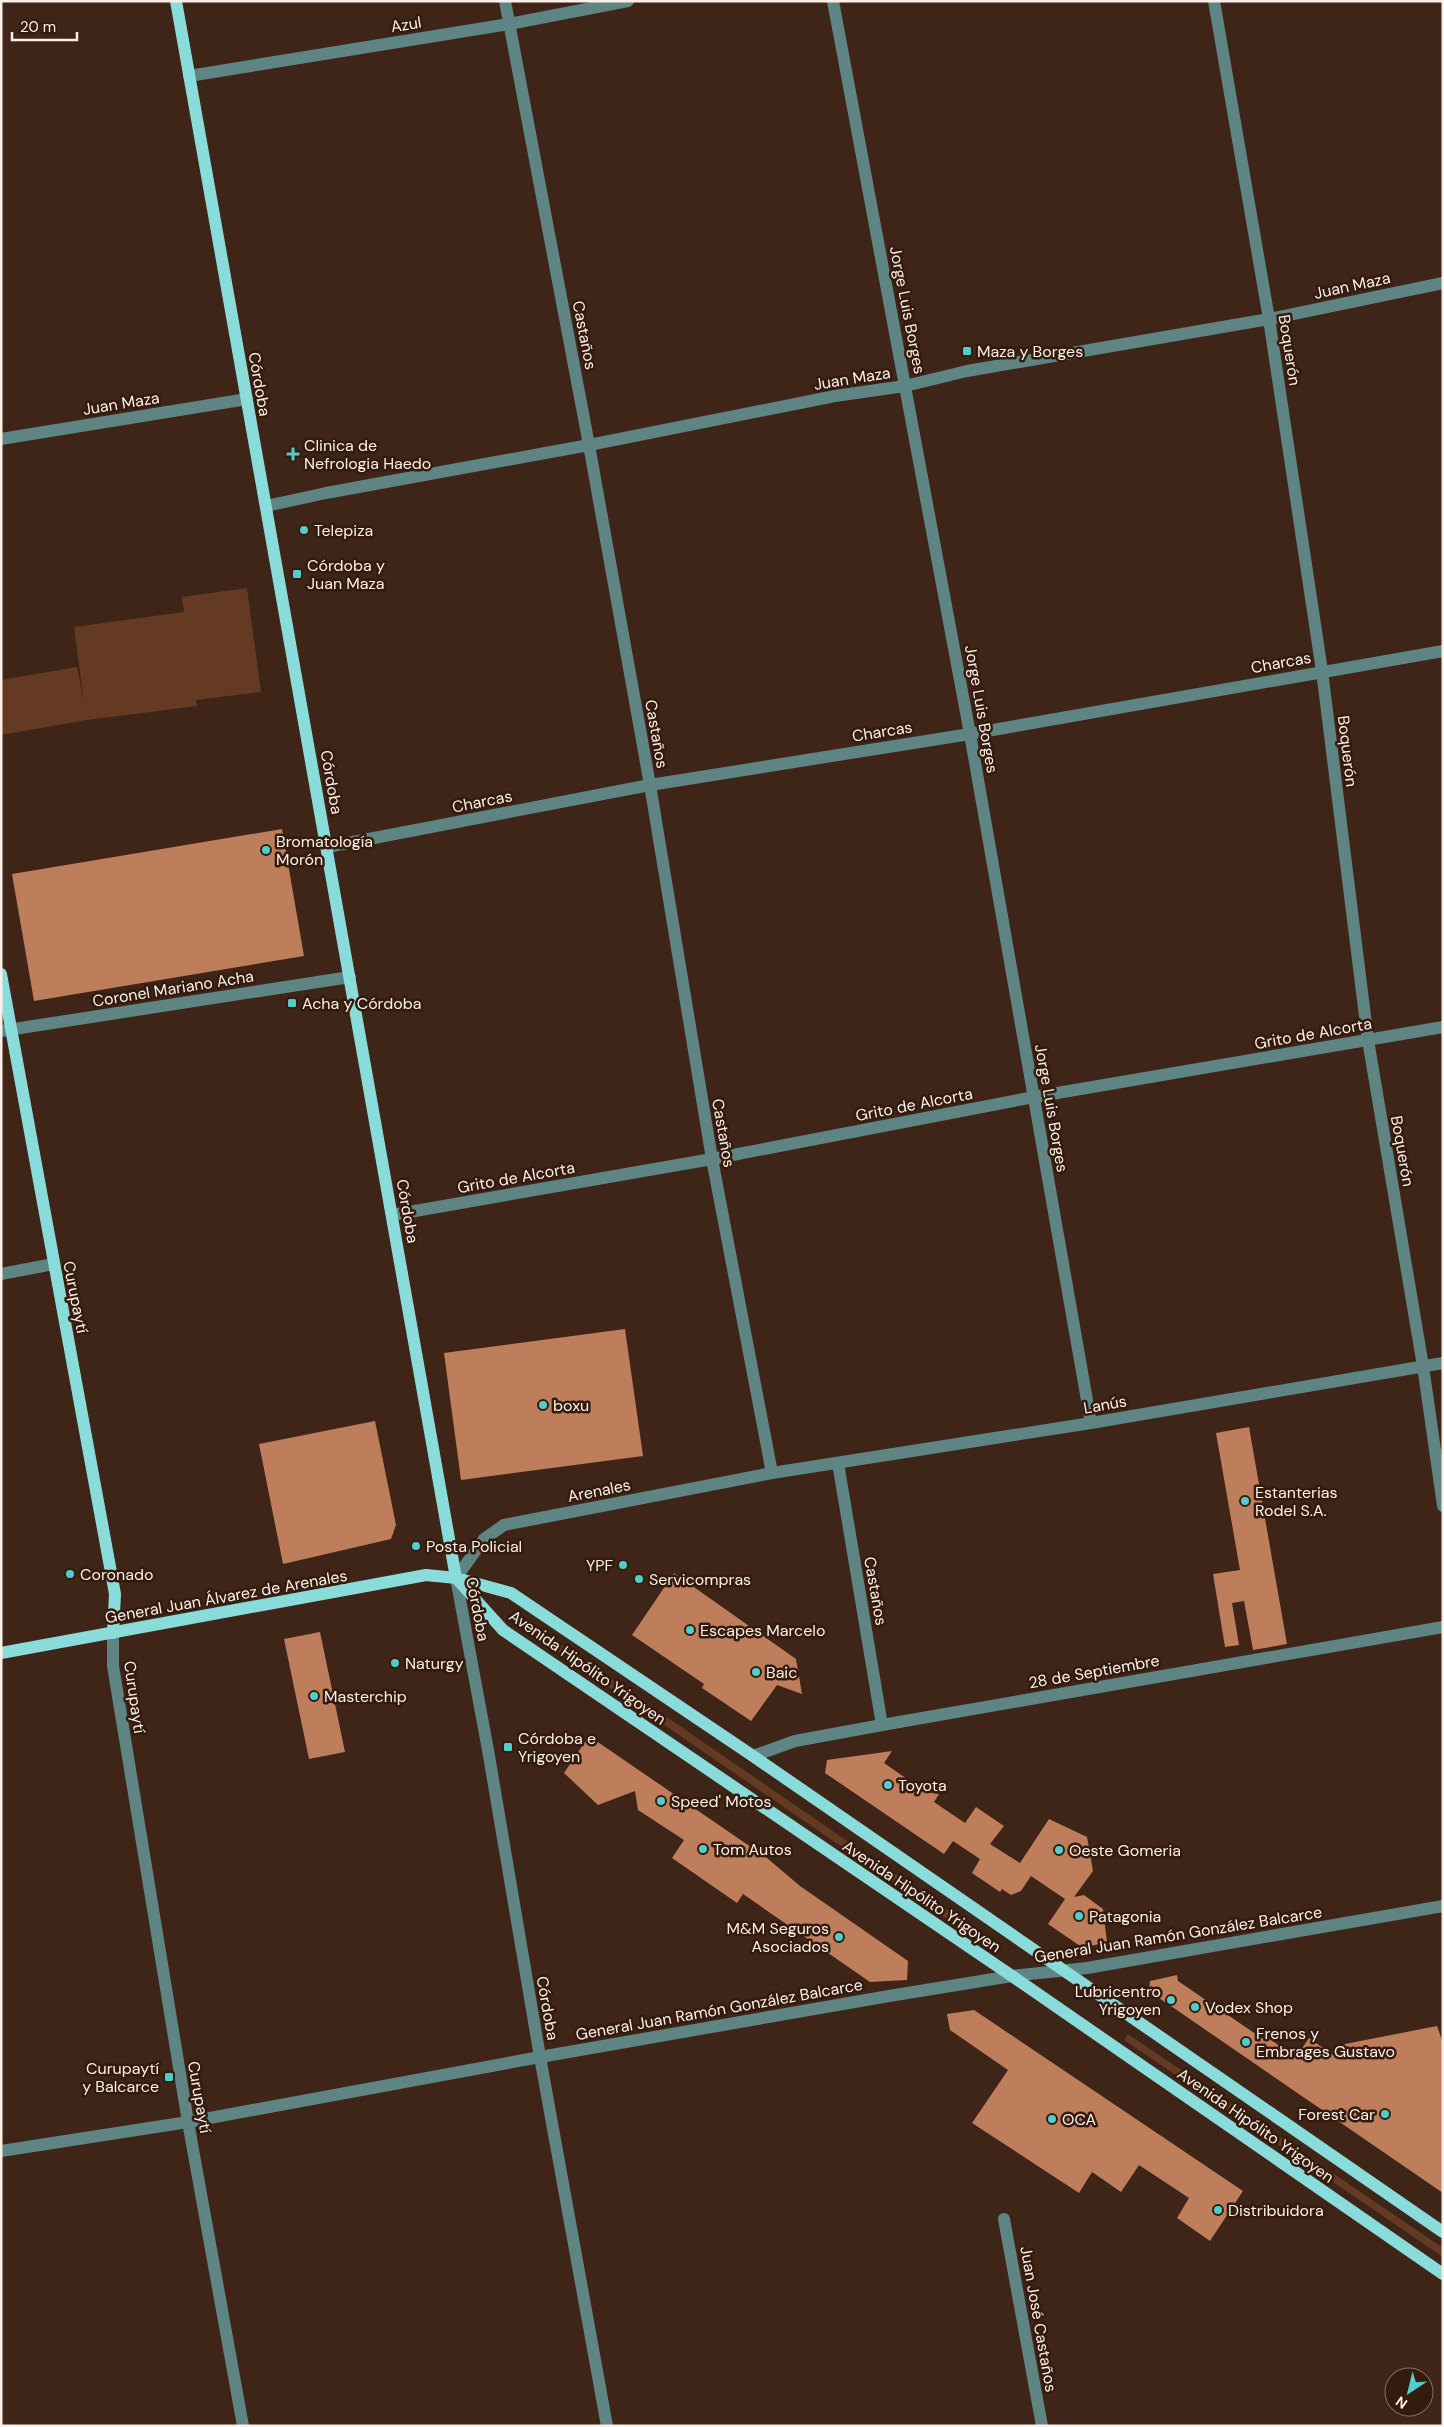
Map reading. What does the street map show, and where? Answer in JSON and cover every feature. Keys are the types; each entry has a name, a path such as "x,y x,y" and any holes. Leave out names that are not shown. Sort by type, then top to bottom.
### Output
{"main road":[{"name":"Córdoba","path":"176,1 456,1578"},
{"name":"Curupaytí","path":"1,974 6,1030 54,1264 115,1594 113,1633"},
{"name":"General Juan Álvarez de Arenales","path":"1,1653 426,1575 456,1578"},
{"name":"Avenida Hipólito Yrigoyen","path":"456,1578 511,1593 753,1756 1443,2232"},
{"name":"Avenida Hipólito Yrigoyen","path":"456,1578 503,1630 1012,1976 1443,2274"}],"street":[{"name":"Castaños","path":"505,1 589,445 650,785 712,1159 772,1473"},
{"name":"Azul","path":"189,76 509,24 628,1"},
{"name":"Jorge Luis Borges","path":"833,1 970,734 1091,1423"},
{"name":"Boquerón","path":"1214,1 1269,318 1322,671 1368,1040 1423,1366 1443,1506"},
{"name":"Juan Maza","path":"266,506 326,492 589,445 835,396 905,386 967,371 1269,318 1443,282"},
{"name":"Juan Maza","path":"1,439 246,399"},
{"name":"Charcas","path":"327,847 650,785 970,734 1443,651"},
{"name":"Coronel Mariano Acha","path":"6,1030 350,977"},
{"name":"Grito de Alcorta","path":"392,1215 712,1159 1034,1097 1443,1027"},
{"path":"1,1274 54,1264"},
{"name":"Lanús","path":"772,1473 1091,1423 1443,1363"},
{"name":"Castaños","path":"838,1463 882,1724"},
{"name":"Arenales","path":"456,1578 484,1539 504,1525 772,1473"},
{"name":"Córdoba","path":"456,1578 607,2426"},
{"name":"28 de Septiembre","path":"753,1756 795,1741 882,1724 1443,1627"},
{"name":"Curupaytí","path":"113,1633 113,1666 188,2122 243,2426"},
{"name":"General Juan Ramón González Balcarce","path":"1,2151 188,2122 540,2057 1012,1976 1066,1971 1443,1906"},
{"name":"Juan José Castaños","path":"1004,2219 1042,2426"}],"shaded area":[{"path":"247,588 261,692 196,700 197,706 87,720 1,735 1,680 77,667 84,703 74,627 184,612 182,597"},
{"path":"537,1628 974,1928 970,1935 532,1634"},
{"path":"1128,2034 1443,2248 1443,2257 1124,2040"}],"building":[{"path":"282,829 304,956 34,1001 12,874"},
{"name":"boxu","path":"625,1329 643,1456 461,1480 444,1353"},
{"path":"375,1421 396,1525 391,1539 283,1564 259,1444"},
{"name":"Estanterias Rodel S.A.","path":"1249,1427 1287,1644 1253,1650 1244,1601 1232,1603 1239,1645 1225,1647 1213,1574 1240,1570 1216,1433"},
{"path":"674,1573 796,1659 802,1694 777,1685 751,1721 702,1688 704,1684 632,1635"},
{"name":"Masterchip","path":"320,1632 345,1752 309,1759 284,1639"},
{"path":"589,1736 767,1858 800,1886 908,1961 907,1980 870,1982 743,1894 737,1903 672,1858 684,1840 638,1810 635,1791 598,1805 564,1773"},
{"path":"892,1751 884,1763 910,1781 904,1789 939,1794 934,1802 965,1823 976,1807 1004,1826 990,1844 1020,1863 1049,1819 1087,1837 1093,1871 1074,1897 1084,1895 1103,1909 1107,1942 1083,1948 1048,1924 1065,1899 1031,1876 1021,1891 1011,1895 1002,1889 1000,1892 972,1873 980,1859 953,1841 944,1854 825,1773 827,1760"},
{"name":"Forest Car","path":"1177,1975 1178,1981 1266,2041 1268,2038 1296,2057 1309,2038 1333,2055 1340,2045 1437,2026 1443,2043 1443,2193 1149,1991 1150,1981"},
{"path":"974,2010 1243,2191 1210,2241 1177,2218 1189,2198 1139,2165 1121,2192 1092,2172 1079,2193 972,2123 1008,2070 950,2030 947,2014"}],"place":[{"name":"Maza y Borges","path":"967,351"},
{"name":"Clinica de Nefrologia Haedo","path":"293,454"},
{"name":"Telepiza","path":"304,530"},
{"name":"Córdoba y Juan Maza","path":"297,574"},
{"name":"Bromatología Morón","path":"266,850"},
{"name":"Acha y Córdoba","path":"292,1003"},
{"name":"boxu","path":"543,1405"},
{"name":"Estanterias Rodel S.A.","path":"1245,1501"},
{"name":"Posta Policial","path":"416,1546"},
{"name":"YPF","path":"623,1565"},
{"name":"Coronado","path":"70,1574"},
{"name":"Servicompras","path":"639,1579"},
{"name":"Escapes Marcelo","path":"690,1630"},
{"name":"Naturgy","path":"395,1663"},
{"name":"Baic","path":"756,1672"},
{"name":"Masterchip","path":"314,1696"},
{"name":"Córdoba e Yrigoyen","path":"508,1747"},
{"name":"Toyota","path":"888,1785"},
{"name":"Speed' Motos","path":"661,1801"},
{"name":"Tom Autos","path":"703,1849"},
{"name":"Oeste Gomeria","path":"1059,1850"},
{"name":"Patagonia","path":"1079,1916"},
{"name":"M&M Seguros Asociados","path":"839,1937"},
{"name":"Lubricentro Yrigoyen","path":"1171,2000"},
{"name":"Vodex Shop","path":"1195,2007"},
{"name":"Frenos y Embrages Gustavo","path":"1246,2042"},
{"name":"Curupaytí y Balcarce","path":"169,2077"},
{"name":"Forest Car","path":"1385,2114"},
{"name":"OCA","path":"1052,2119"},
{"name":"Distribuidora","path":"1218,2210"}]}
